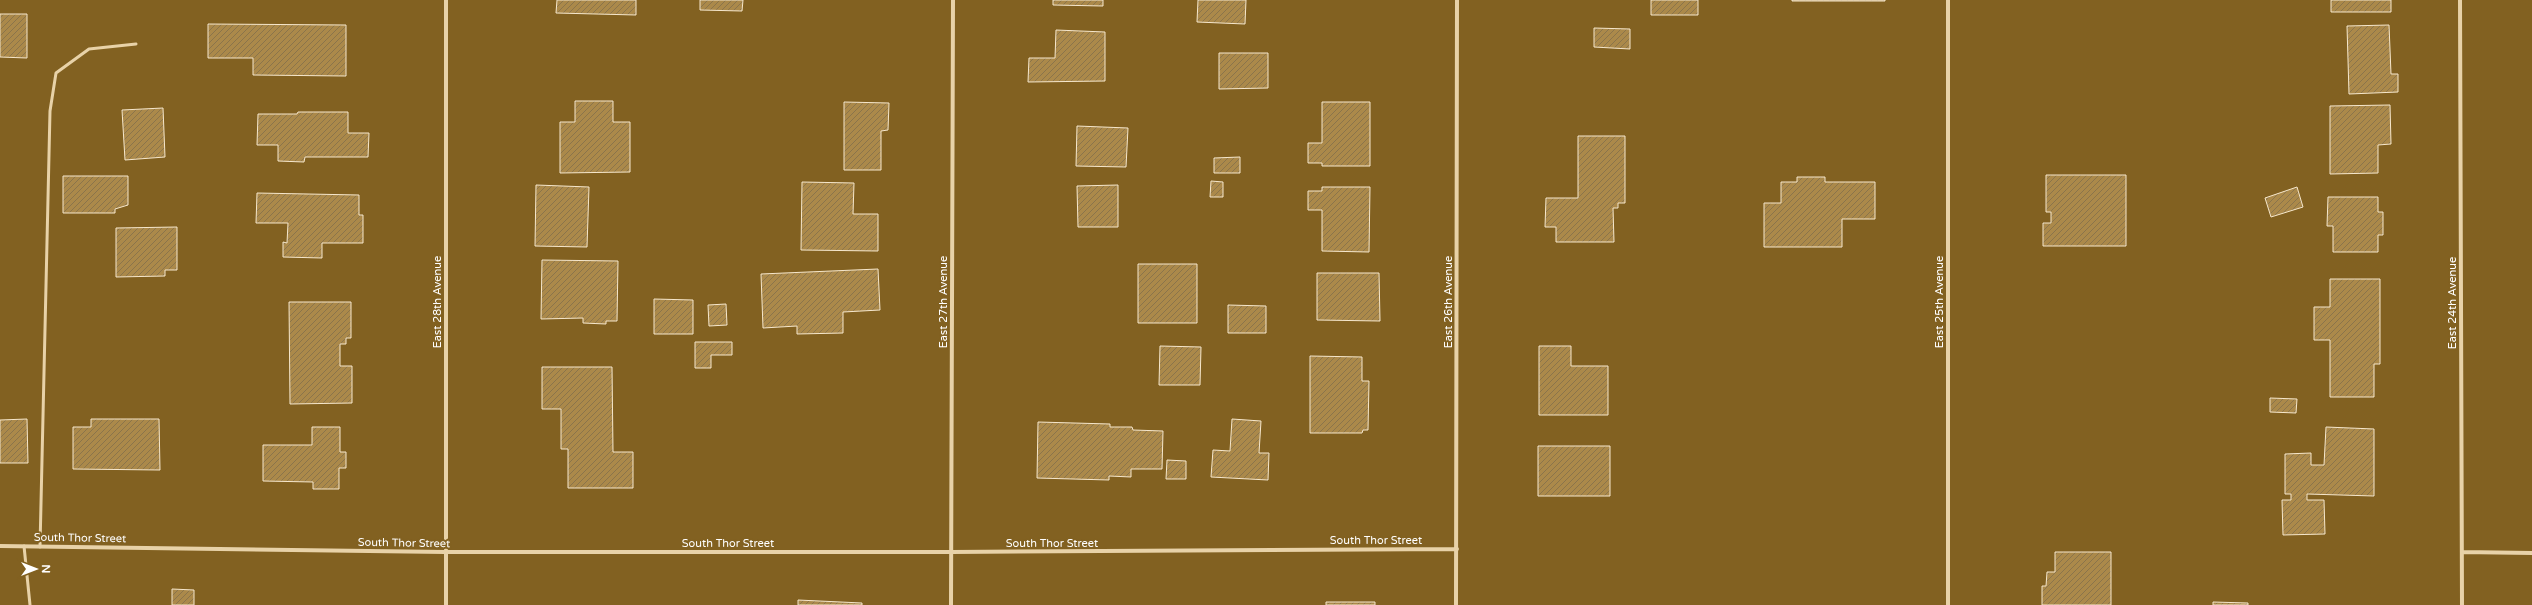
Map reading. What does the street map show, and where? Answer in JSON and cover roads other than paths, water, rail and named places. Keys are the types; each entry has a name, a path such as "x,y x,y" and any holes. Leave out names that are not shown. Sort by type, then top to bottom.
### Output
{"street":[{"name":"East 28th Avenue","path":"446,0 446,605"},
{"name":"East 27th Avenue","path":"951,605 953,0"},
{"name":"East 26th Avenue","path":"1456,605 1457,0"},
{"name":"East 25th Avenue","path":"1948,0 1948,605"},
{"name":"East 24th Avenue","path":"2460,0 2462,605"},
{"name":"South Thor Street","path":"0,546 445,552 951,552 1457,549"},
{"path":"2462,552 2532,553"}],"lane":[{"path":"40,547 50,111 56,73 89,49 136,44"},
{"path":"24,546 30,605"}]}
